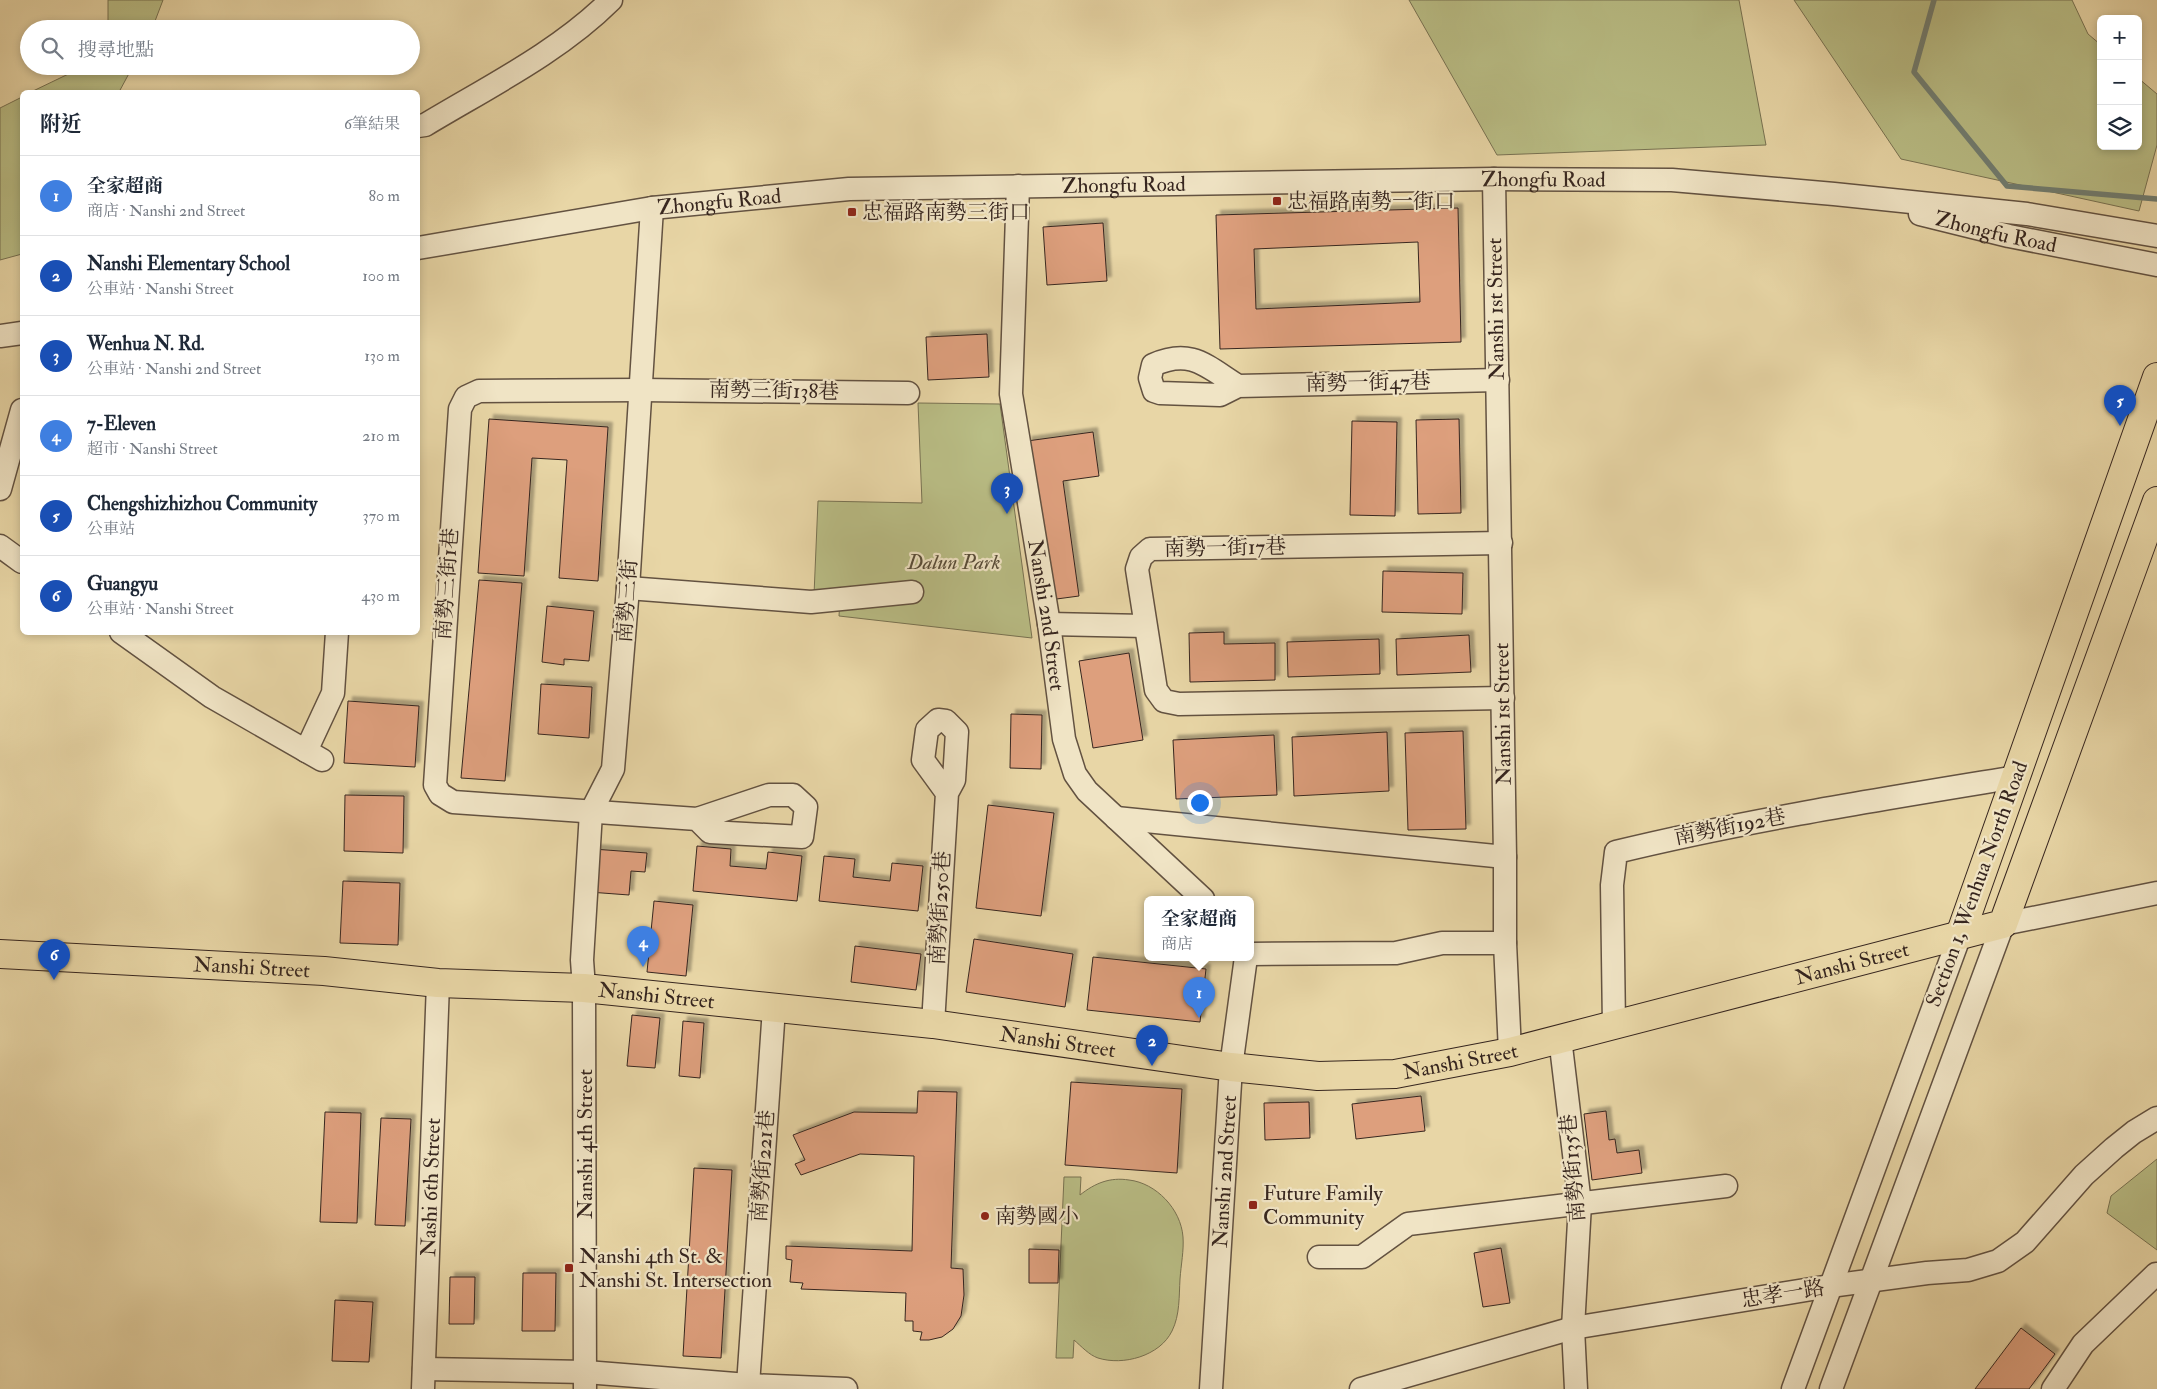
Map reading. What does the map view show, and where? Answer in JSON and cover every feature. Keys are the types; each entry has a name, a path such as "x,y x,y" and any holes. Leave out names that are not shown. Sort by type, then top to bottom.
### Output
{"main road":[{"name":"Section 1, Wenhua North Road","path":"1960,935 2157,377"},
{"name":"Section 1, Wenhua North Road","path":"2003,924 2157,500"},
{"name":"Nanshi Street","path":"0,954 324,971 438,983 584,988 934,1024 1231,1067 1318,1076 1395,1074 1510,1052 2003,924"}],"street":[{"path":"420,125 535,58 585,23 611,0"},
{"name":"Zhongfu Road","path":"420,248 652,208 849,189 1494,179 1672,180 1834,194 1915,208 2027,214 2157,236"},
{"name":"Nanshi 1st Street","path":"1494,179 1501,543 1505,943 1510,1052"},
{"name":"Nanshi 2nd Street","path":"1018,186 1011,394 1049,624 1059,715 1069,759 1075,774 1087,791 1200,896"},
{"name":"南勢三街","path":"584,988 582,960 590,812 613,769 628,588 652,208"},
{"name":"Zhongfu Road","path":"1915,208 2009,236 2157,265"},
{"path":"0,336 20,333"},
{"name":"南勢一街47巷","path":"1238,386 1498,380"},
{"name":"南勢三街138巷","path":"641,390 908,393"},
{"name":"南勢三街1巷","path":"590,812 453,802 440,794 435,785 460,409 466,397 479,391 641,390"},
{"path":"0,489 20,417"},
{"name":"南勢一街17巷","path":"1501,543 1150,549 1141,557 1138,569 1156,690 1164,701 1179,704 1503,698"},
{"path":"0,546 20,561"},
{"path":"628,588 811,602 912,592"},
{"path":"1049,624 1145,626"},
{"path":"124,635 212,698 314,755 333,693 337,635"},
{"name":"南勢街192巷","path":"1614,1026 1612,885 1616,852 1674,838 1840,806 2016,777"},
{"name":"南勢街250巷","path":"934,1024 947,793"},
{"path":"590,812 697,819"},
{"path":"1116,818 1505,857"},
{"name":"Nanshi Street","path":"2003,924 2157,893"},
{"name":"Section 1, Wenhua North Road","path":"1831,1389 2003,924"},
{"name":"Section 1, Wenhua North Road","path":"1793,1389 1960,935"},
{"path":"1254,954 1396,953 1442,943 1505,943"},
{"name":"Nanshi 2nd Street","path":"1211,1389 1231,1067 1245,961"},
{"name":"Nashi 6th Street","path":"424,1379 438,983"},
{"name":"Nanshi 4th Street","path":"584,988 586,1381"},
{"name":"南勢街221巷","path":"748,1385 774,1008"},
{"name":"南勢街135巷","path":"1560,1038 1580,1204 1573,1328 1576,1389"},
{"name":"忠孝一路","path":"1361,1389 1573,1328 1830,1286 1968,1270 1998,1261 2025,1242 2084,1175 2114,1148 2134,1132 2157,1118"},
{"path":"1319,1256 1362,1257 1408,1224 1726,1186"},
{"path":"2053,1389 2083,1344 2156,1274"},
{"path":"424,1379 586,1381 846,1389"}],"green space":[{"path":"108,0 163,0 155,20 108,20"},
{"path":"1409,0 1739,0 1766,145 1497,155"},
{"path":"1794,0 2072,0 2088,34 2097,42 2097,150 2142,150 2142,81 2157,94 2157,145 2139,211 1901,159"},
{"path":"66,75 128,75 120,90 35,90"},
{"path":"20,98 20,255 0,260 0,108"},
{"name":"Dalun Park","path":"918,403 1000,404 1032,638 839,616 840,599 814,595 818,501 922,503"},
{"path":"2157,1159 2157,1250 2107,1213 2111,1196"},
{"path":"1064,1177 1081,1177 1080,1195 1091,1187 1109,1180 1122,1179 1139,1182 1149,1186 1165,1199 1178,1217 1183,1237 1179,1305 1172,1331 1159,1347 1150,1353 1129,1360 1108,1360 1091,1355 1074,1340 1073,1358 1056,1358"}],"building":[{"path":"1458,208 1461,342 1220,349 1216,215","holes":["1418,242 1420,302 1256,309 1254,249"]},
{"path":"1103,223 1107,281 1047,285 1043,227"},
{"path":"987,334 989,377 928,380 926,337"},
{"path":"489,419 608,427 598,581 559,578 567,460 532,458 524,576 478,573"},
{"path":"1459,419 1461,513 1418,514 1416,420"},
{"path":"1352,421 1397,422 1395,516 1350,515"},
{"path":"1093,432 1099,476 1063,481 1079,596 1049,600 1027,441"},
{"path":"1383,571 1463,573 1462,614 1382,612"},
{"path":"479,580 522,583 505,781 461,778"},
{"path":"547,606 594,611 589,661 564,659 564,665 542,662"},
{"path":"1224,632 1224,644 1275,643 1275,680 1190,682 1189,633"},
{"path":"1469,635 1471,672 1397,675 1396,639"},
{"path":"1379,639 1380,674 1288,677 1287,642"},
{"path":"1129,653 1143,740 1093,748 1079,661"},
{"path":"541,684 592,687 589,738 538,734"},
{"path":"348,701 419,706 415,767 344,763"},
{"path":"1011,714 1042,715 1041,769 1010,768"},
{"path":"1463,731 1466,829 1408,830 1405,733"},
{"path":"1387,732 1389,791 1294,796 1292,737"},
{"path":"1274,735 1277,795 1176,799 1173,740"},
{"path":"345,795 404,796 403,853 344,851"},
{"path":"988,805 1054,813 1041,916 976,908"},
{"path":"697,846 731,849 730,866 766,869 768,852 802,856 797,901 693,891"},
{"path":"593,849 647,853 645,872 631,871 629,895 589,892"},
{"path":"824,856 855,859 853,877 890,881 892,863 923,866 918,911 819,901"},
{"path":"343,881 400,883 398,945 340,943"},
{"path":"654,901 693,905 686,976 647,972"},
{"path":"974,939 1073,954 1065,1007 966,992"},
{"path":"855,946 921,954 916,990 851,982"},
{"path":"1093,957 1206,969 1200,1022 1087,1010"},
{"path":"632,1015 660,1018 655,1068 627,1066"},
{"path":"683,1021 704,1023 700,1078 679,1076"},
{"path":"1071,1082 1182,1089 1177,1173 1065,1165"},
{"path":"918,1091 957,1092 951,1268 963,1269 964,1295 961,1316 953,1329 942,1337 929,1340 920,1340 922,1332 913,1331 913,1321 905,1321 906,1293 801,1289 803,1283 790,1282 792,1260 786,1259 786,1246 912,1251 914,1156 860,1154 801,1175 795,1164 805,1160 793,1135 854,1112 917,1113"},
{"path":"1421,1096 1425,1131 1356,1139 1352,1104"},
{"path":"1309,1102 1310,1138 1265,1140 1264,1103"},
{"path":"1606,1111 1609,1140 1615,1139 1617,1153 1639,1150 1642,1173 1592,1180 1584,1114"},
{"path":"325,1112 361,1113 357,1223 320,1222"},
{"path":"381,1118 411,1119 405,1226 375,1225"},
{"path":"694,1168 732,1170 721,1358 683,1356"},
{"path":"1501,1248 1510,1303 1483,1307 1474,1253"},
{"path":"1029,1249 1059,1250 1058,1283 1029,1283"},
{"path":"523,1273 556,1273 555,1331 522,1331"},
{"path":"450,1277 475,1277 474,1324 449,1324"},
{"path":"335,1300 373,1302 369,1362 332,1361"},
{"path":"2021,1328 2055,1354 2029,1389 1975,1389"}],"waterway":[{"path":"1934,0 1914,72 2007,186 2157,199"}],"place":[{"name":"忠福路南勢一街口","path":"1277,201"},
{"name":"忠福路南勢三街口","path":"852,212"},
{"name":"Chengshizhizhou Community","path":"2120,426"},
{"name":"Wenhua N. Rd.","path":"1007,514"},
{"name":"7-Eleven","path":"643,967"},
{"name":"Guangyu","path":"54,980"},
{"name":"全家超商","path":"1199,1018"},
{"name":"Nanshi Elementary School","path":"1152,1066"},
{"name":"Future Family Community","path":"1253,1205"},
{"name":"南勢國小","path":"985,1216"},
{"name":"Nanshi 4th St. & Nanshi St. Intersection","path":"569,1268"}]}
